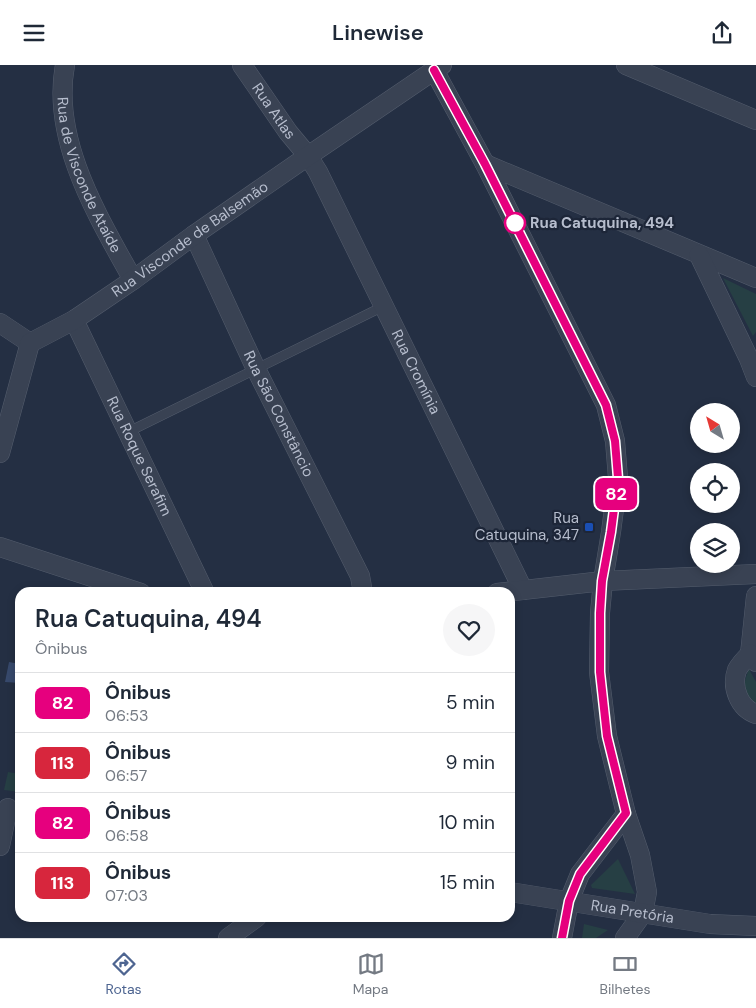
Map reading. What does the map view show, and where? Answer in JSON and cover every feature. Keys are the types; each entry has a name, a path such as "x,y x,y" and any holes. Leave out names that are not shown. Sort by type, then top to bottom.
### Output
{"street":[{"name":"Rua de Visconde Ataíde","path":"65,65 64,117 76,163 84,187 133,280"},
{"name":"Rua Atlas","path":"242,65 288,132 308,156"},
{"path":"626,65 756,120"},
{"name":"Rua Visconde de Balsemão","path":"30,343 74,320 308,156 438,68"},
{"path":"438,68 606,405 615,441 618,478 602,581 600,672 607,736 626,813 640,855 647,892 643,913 625,938"},
{"name":"Rua Cromínia","path":"308,156 318,172 523,589"},
{"path":"485,164 756,279"},
{"name":"Rua São Constâncio","path":"194,235 256,369 360,577 362,587"},
{"path":"699,255 752,355 756,377"},
{"name":"Rua Roque Serafim","path":"74,320 202,587"},
{"path":"0,323 30,343 0,453"},
{"path":"0,547 123,587"},
{"path":"515,590 602,581 756,574"},
{"path":"756,596 753,658 738,668 735,680 736,692 742,704 751,713 756,714"},
{"path":"0,846 9,808"},
{"path":"562,938 569,901 580,874 626,813"},
{"name":"Rua Pretória","path":"515,893 710,924 756,926"},
{"path":"228,938 250,922"}],"lane":[{"path":"128,432 384,306"}],"green space":[{"path":"723,278 756,294 756,332 753,336"},
{"path":"749,669 756,682 756,704 748,697 745,688 745,679"},
{"path":"8,772 15,773 15,791 4,790"},
{"path":"618,859 635,894 592,888 591,885"},
{"path":"584,924 608,930 596,938 582,938"}],"water":[{"path":"9,662 15,663 15,683 5,682"}],"bus line":[{"name":"82","path":"434,70 485,164 606,405 615,441 618,478 602,581 600,672 607,736 626,813 580,874 569,901 562,938"}],"place":[{"name":"Rua Catuquina, 494","path":"515,223"},
{"name":"Rua Catuquina, 347","path":"589,527"}]}
